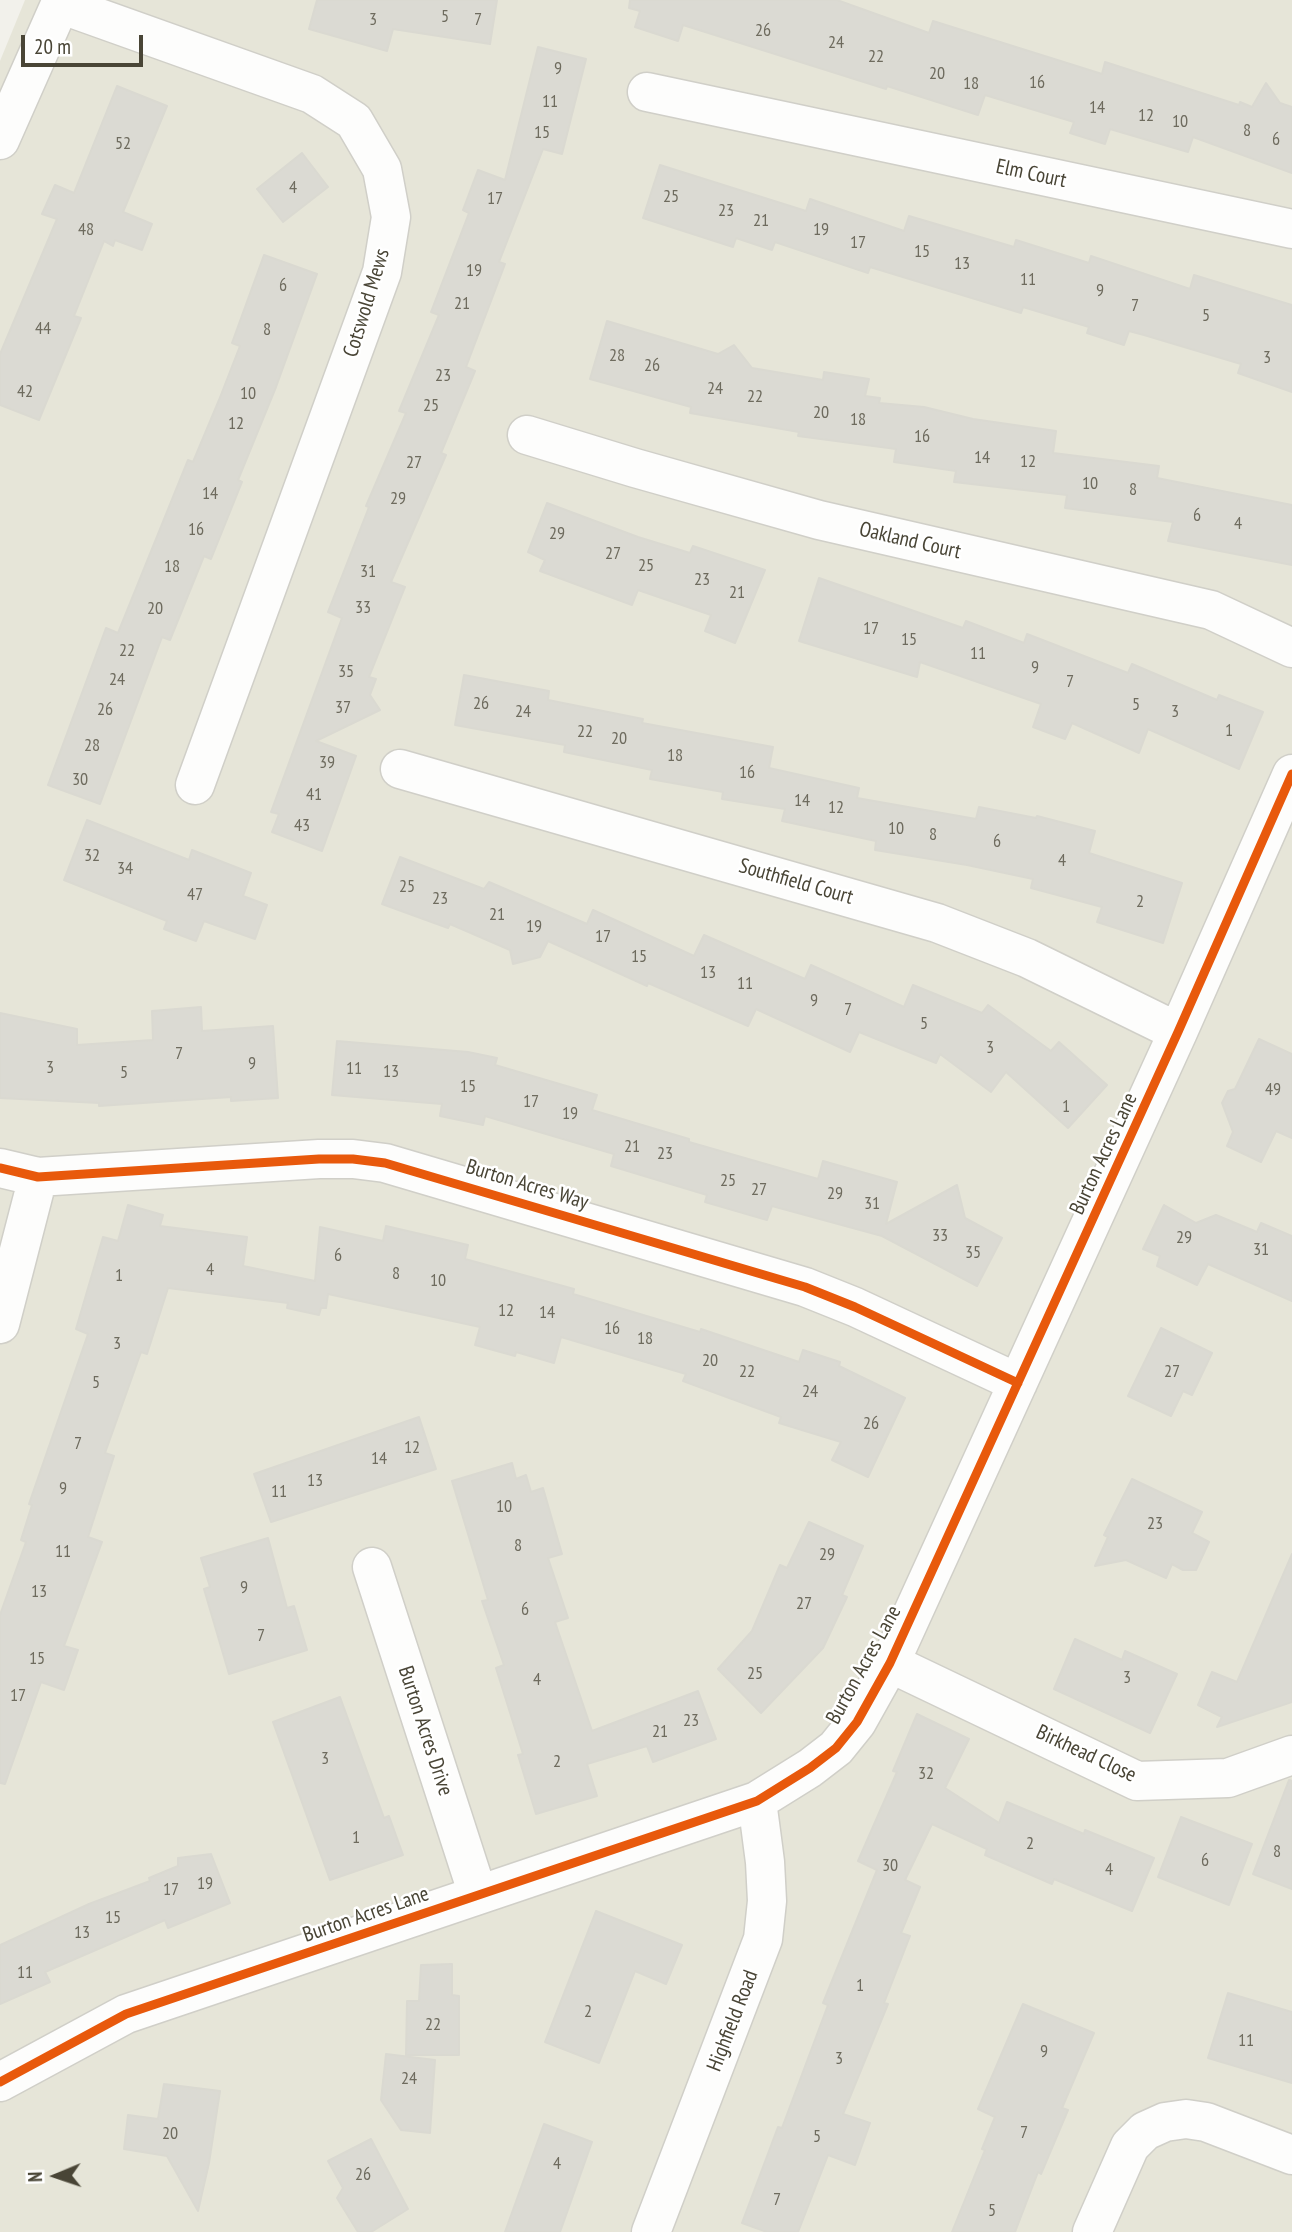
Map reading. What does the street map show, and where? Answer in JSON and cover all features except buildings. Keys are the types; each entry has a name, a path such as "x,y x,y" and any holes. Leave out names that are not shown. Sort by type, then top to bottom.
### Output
{"street":[{"path":"0,140 61,2"},
{"name":"Cotswold Mews","path":"61,2 312,94 354,121 382,169 391,217 382,272 195,785"},
{"name":"Elm Court","path":"647,92 773,104 1292,229"},
{"name":"Oakland Court","path":"527,435 818,520 1211,610 1292,648"},
{"name":"Southfield Court","path":"400,769 937,923 1027,958 1178,1032"},
{"name":"Burton Acres Lane","path":"0,2081 126,2014 757,1801 810,1768 836,1748 857,1722 890,1663 1178,1032 1292,774"},
{"name":"Burton Acres Way","path":"0,1168 38,1177 319,1159 386,1163 805,1287 855,1307 1018,1384"},
{"path":"0,1324 38,1177"},
{"name":"Burton Acres Drive","path":"372,1567 478,1895"},
{"name":"Birkhead Close","path":"890,1663 1137,1781 1228,1778 1292,1755"},
{"name":"Highfield Road","path":"651,2232 763,1939 768,1901 757,1801"},
{"path":"1092,2232 1130,2146 1145,2131 1165,2122 1186,2119 1206,2122 1292,2155"}],"shaded area":[{"path":"25,0 1292,0 1292,2232 0,2232 0,61"}],"cycle path":[{"path":"0,2082 126,2014 757,1801 810,1768 836,1748 857,1722 890,1663 1178,1032 1292,774"},
{"path":"0,1168 38,1177 319,1159 385,1163 805,1287 855,1307 1018,1383"}]}
